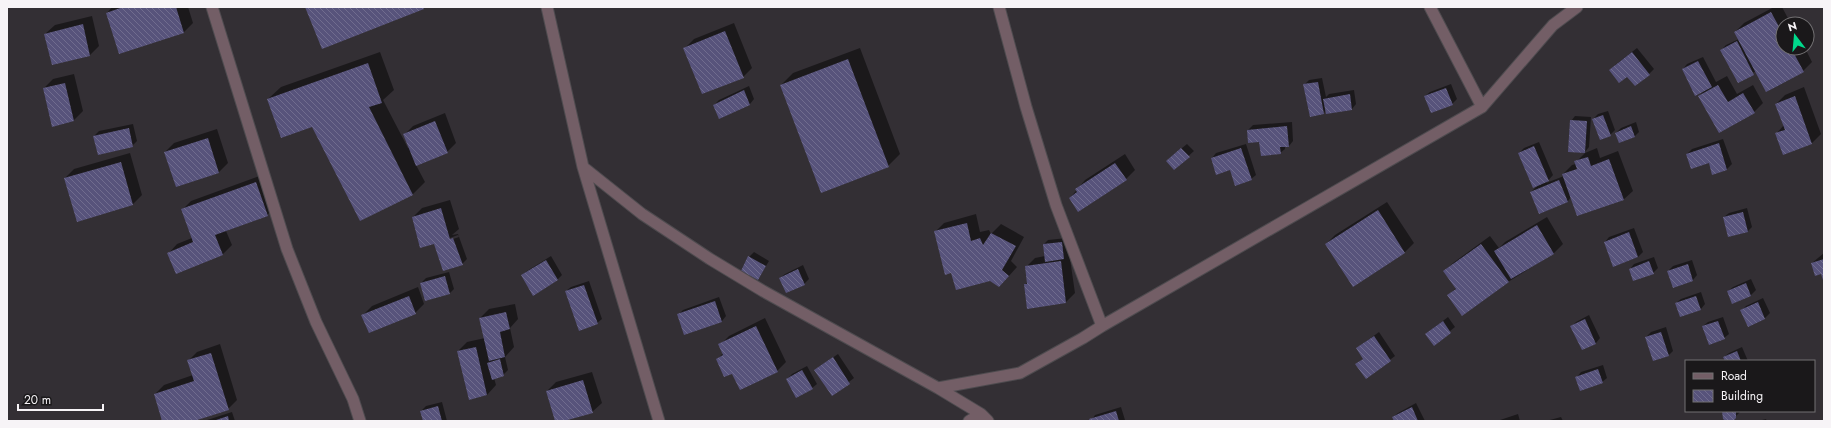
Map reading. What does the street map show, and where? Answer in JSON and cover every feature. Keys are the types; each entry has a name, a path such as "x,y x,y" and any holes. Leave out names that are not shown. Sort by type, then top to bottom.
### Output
{"street":[{"path":"212,7 288,249 316,322 353,400 360,421"},
{"path":"547,7 583,167 659,421"},
{"path":"999,7 1026,107 1056,205 1102,326"},
{"path":"1430,7 1482,106"},
{"path":"938,388 1020,373 1083,338 1482,106 1553,25 1577,7"},
{"path":"583,167 642,214 710,259 763,291 938,388 984,418"},
{"path":"969,421 984,418"}],"building":[{"path":"123,7 176,7 184,33 119,54 106,13"},
{"path":"305,7 423,7 424,9 322,49"},
{"path":"1771,12 1775,19 1775,56 1795,56 1804,72 1766,92 1734,32"},
{"path":"83,24 90,56 52,65 44,34"},
{"path":"725,31 744,78 702,94 683,48"},
{"path":"1737,41 1754,75 1738,83 1720,50"},
{"path":"1632,52 1650,75 1635,86 1627,77 1619,83 1609,70"},
{"path":"848,59 889,167 821,193 780,85"},
{"path":"1698,61 1712,87 1695,96 1682,69"},
{"path":"368,63 382,103 369,107 413,195 360,221 312,127 281,138 267,99"},
{"path":"1318,82 1324,114 1310,117 1303,84"},
{"path":"65,83 74,121 52,127 43,88"},
{"path":"1718,85 1728,102 1743,93 1755,113 1719,133 1698,96"},
{"path":"1446,88 1453,105 1431,113 1424,96"},
{"path":"744,90 750,105 719,119 713,105"},
{"path":"1350,94 1352,110 1326,114 1323,99"},
{"path":"1795,96 1812,144 1783,155 1775,133 1785,130 1775,104"},
{"path":"1603,115 1611,136 1600,140 1592,119"},
{"path":"1570,120 1587,121 1585,153 1568,152"},
{"path":"435,121 448,153 416,166 403,134"},
{"path":"1287,126 1289,147 1280,147 1281,154 1261,156 1259,142 1248,143 1247,130"},
{"path":"1631,126 1635,137 1619,143 1615,133"},
{"path":"129,128 133,147 98,155 93,136"},
{"path":"208,138 219,173 176,187 164,152"},
{"path":"1719,143 1727,170 1712,175 1709,163 1691,169 1686,154"},
{"path":"1534,146 1549,181 1533,188 1518,153"},
{"path":"1181,148 1190,157 1174,170 1166,161"},
{"path":"1241,148 1252,180 1235,186 1230,170 1216,175 1211,158"},
{"path":"1588,157 1591,166 1609,159 1624,200 1577,216 1562,174 1577,169 1574,161"},
{"path":"121,162 133,205 77,222 64,178"},
{"path":"1115,163 1127,180 1078,212 1069,198 1077,192 1075,189"},
{"path":"1559,180 1568,202 1539,214 1530,192"},
{"path":"256,182 268,216 215,235 223,255 176,274 167,253 193,242 181,209"},
{"path":"441,208 450,239 453,238 463,265 443,271 434,244 420,248 412,217"},
{"path":"1378,210 1405,253 1353,287 1325,244"},
{"path":"1743,212 1748,232 1728,237 1723,217"},
{"path":"967,223 971,241 980,238 983,245 991,233 1016,246 1002,270 1009,276 999,287 990,281 956,290 951,273 945,275 934,231"},
{"path":"1537,225 1554,254 1511,279 1494,251"},
{"path":"1629,232 1638,257 1613,267 1604,242"},
{"path":"1062,242 1064,259 1045,262 1043,244"},
{"path":"1481,244 1509,282 1462,316 1447,295 1456,289 1443,271"},
{"path":"748,256 766,266 758,280 741,271"},
{"path":"1824,259 1824,283 1821,274 1815,276 1811,263"},
{"path":"546,260 558,280 533,296 521,275"},
{"path":"1061,261 1066,303 1027,309 1024,284 1027,284 1025,266"},
{"path":"1649,261 1654,274 1633,281 1629,269"},
{"path":"1688,264 1693,281 1673,288 1667,271"},
{"path":"798,269 805,285 786,293 779,278"},
{"path":"445,276 450,294 425,301 420,283"},
{"path":"1746,283 1751,296 1732,304 1727,291"},
{"path":"584,285 598,324 579,331 565,291"},
{"path":"409,296 416,314 369,333 361,315"},
{"path":"1696,296 1701,310 1680,317 1675,303"},
{"path":"715,301 722,322 684,335 677,314"},
{"path":"1758,302 1765,319 1748,327 1740,310"},
{"path":"506,312 510,329 500,332 505,357 489,361 479,318"},
{"path":"1585,319 1596,344 1582,350 1570,326"},
{"path":"1443,321 1451,333 1434,346 1425,334"},
{"path":"1718,321 1725,339 1709,345 1702,326"},
{"path":"756,326 778,372 740,390 732,374 724,377 716,359 723,355 718,344"},
{"path":"1661,332 1669,356 1653,361 1645,337"},
{"path":"1374,336 1391,361 1366,379 1355,364 1363,359 1356,348"},
{"path":"476,347 487,395 469,400 457,351"},
{"path":"1737,351 1741,360 1724,360 1723,357"},
{"path":"211,353 229,410 194,421 162,421 154,394 194,381 187,360"},
{"path":"833,357 850,384 832,396 814,370"},
{"path":"500,359 504,376 492,380 487,363"},
{"path":"1598,369 1603,383 1580,391 1575,377"},
{"path":"802,370 813,389 796,398 786,379"},
{"path":"583,380 593,413 564,421 555,421 546,391"},
{"path":"438,406 442,421 423,421 420,411"},
{"path":"1412,407 1418,421 1394,421 1392,417"},
{"path":"1116,411 1119,421 1090,421 1089,419"},
{"path":"1722,412 1736,412 1736,418 1733,421 1726,421 1723,419"},
{"path":"228,416 229,421 213,421"}]}
